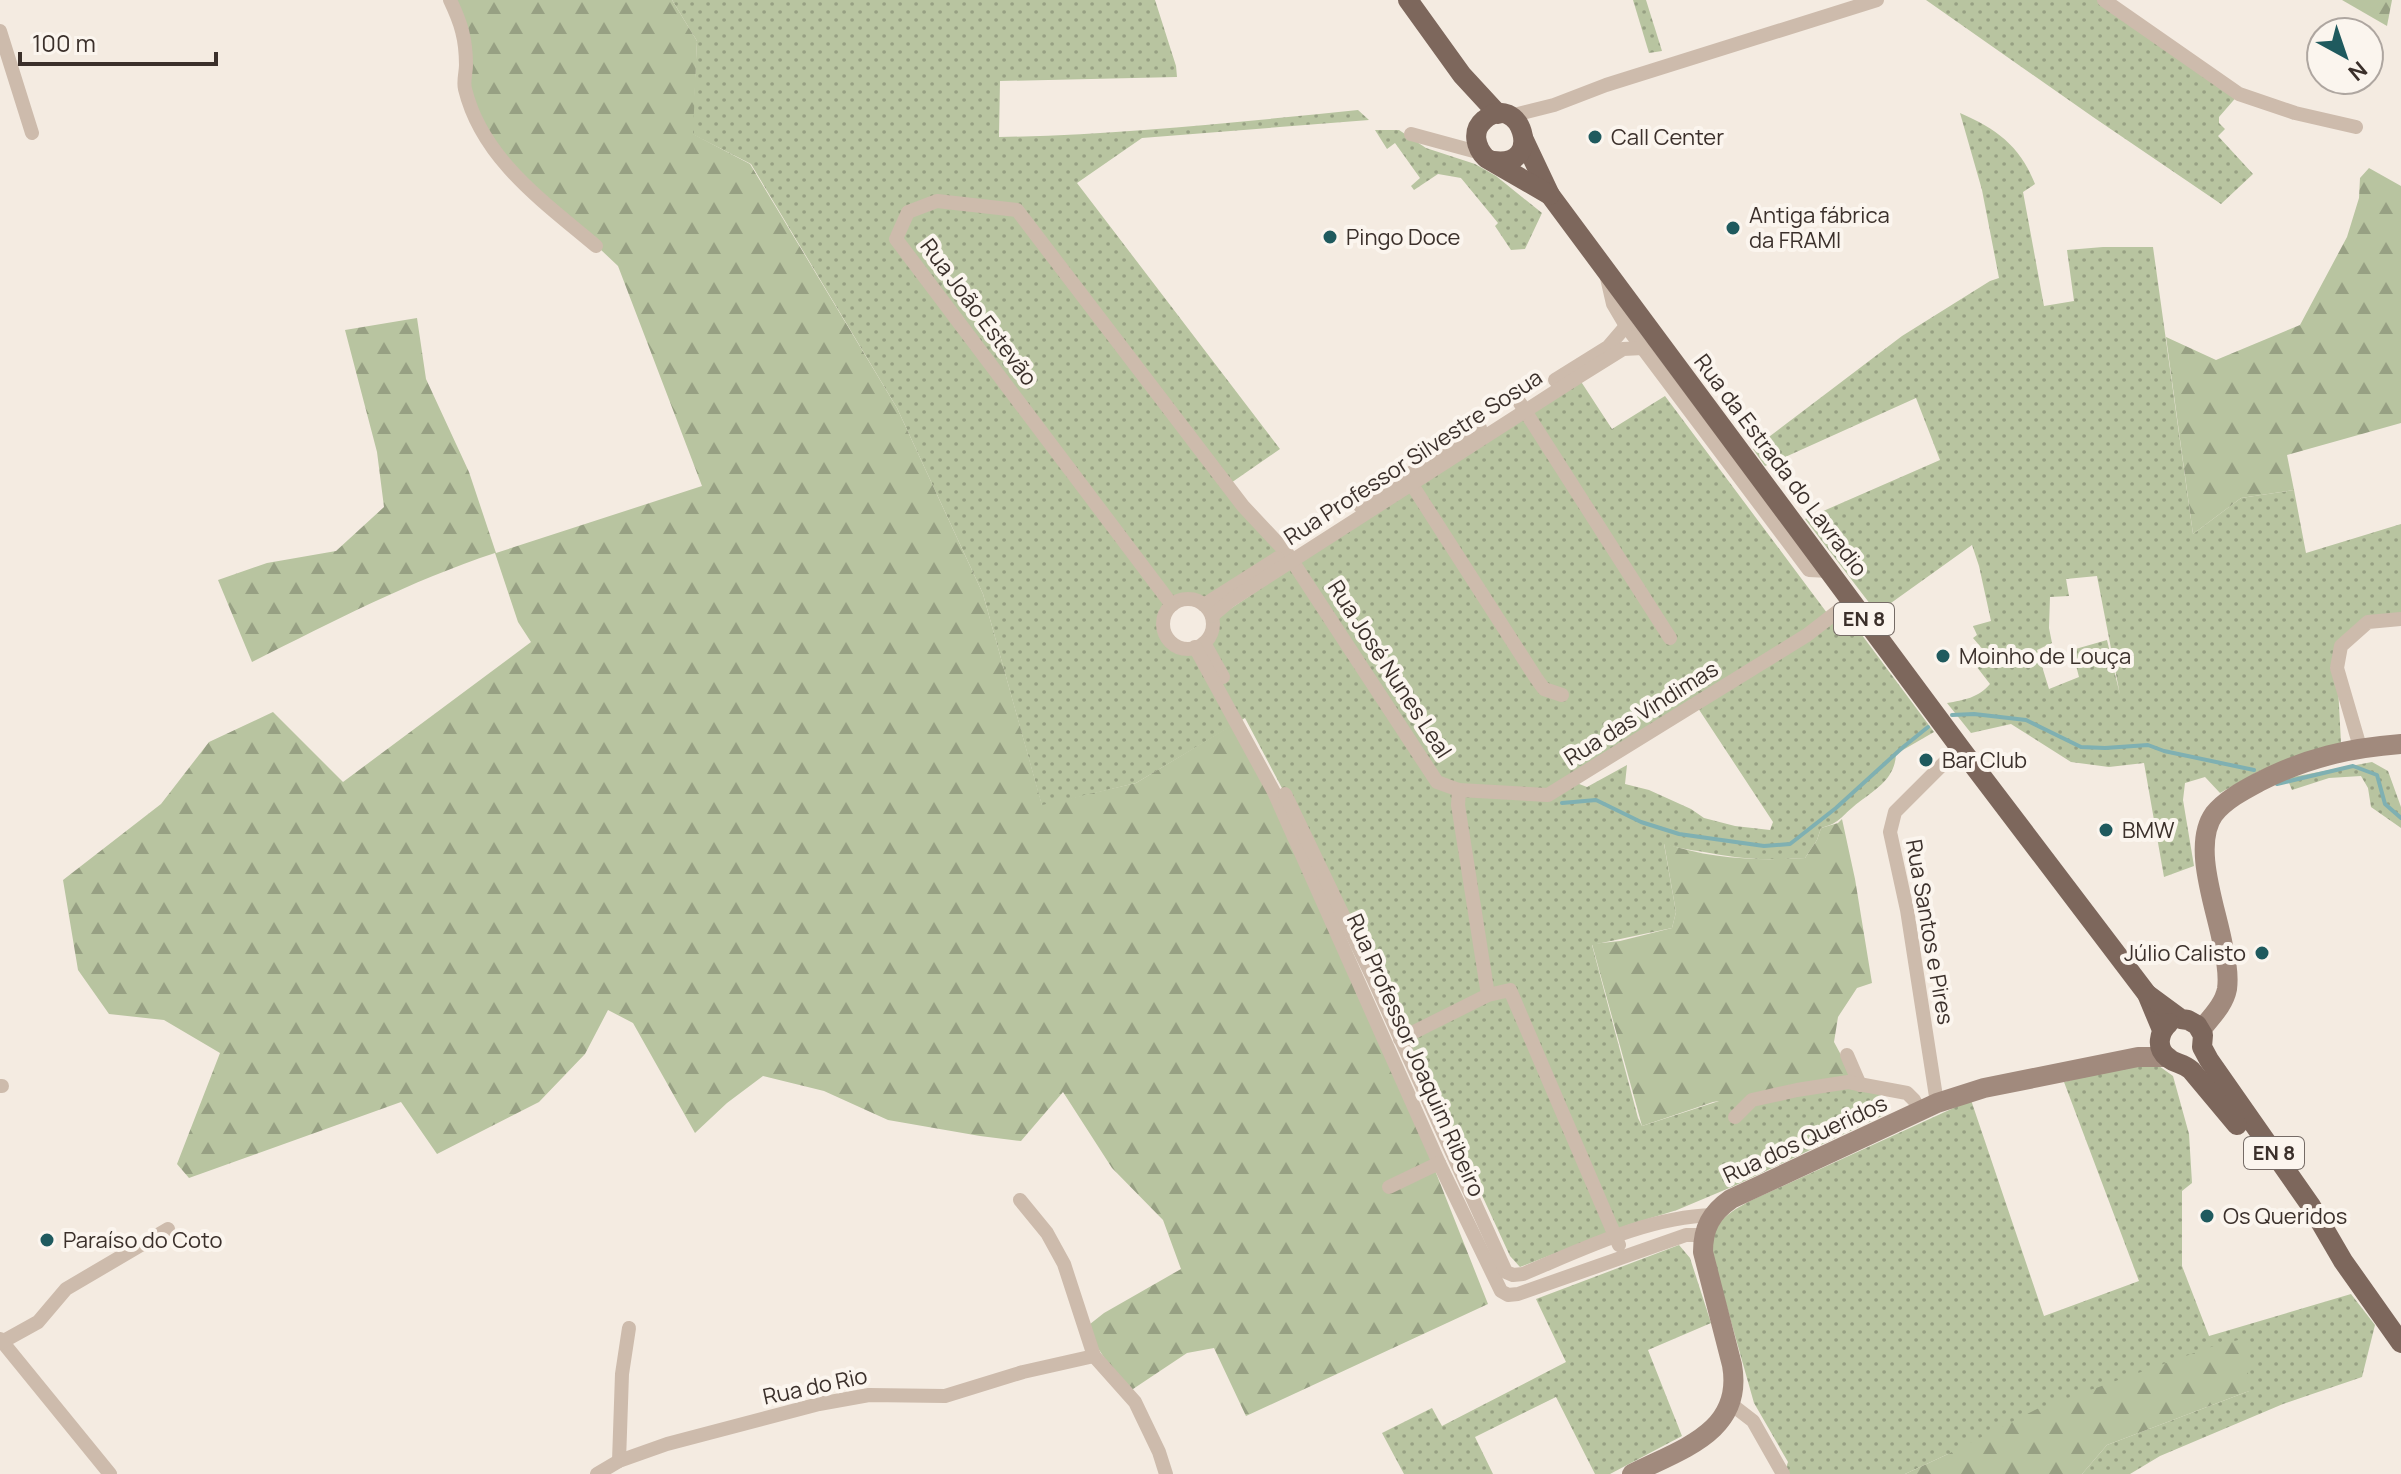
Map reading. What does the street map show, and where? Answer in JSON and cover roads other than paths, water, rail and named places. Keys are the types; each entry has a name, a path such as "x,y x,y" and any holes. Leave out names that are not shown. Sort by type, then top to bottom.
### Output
{"main road":[{"name":"Rua da Estrada do Lavradio","path":"1408,0 1462,75 1514,125 1550,195 2147,994 2193,1029 2302,1214 2343,1261 2401,1343"},
{"name":"Rua da Estrada do Lavradio","path":"1462,75 1478,129"},
{"path":"1478,129 1484,120 1514,125 1523,147 1514,158 1500,162 1487,157"},
{"name":"EN 8","path":"1478,129 1476,140 1487,157"},
{"name":"Rua da Estrada do Lavradio","path":"1487,157 1550,195"},
{"name":"Rua da Estrada do Lavradio","path":"2147,994 2168,1047 2254,1135"},
{"path":"2167,1024 2193,1029 2195,1058 2168,1047 2167,1024"}],"street":[{"path":"450,0 464,35 464,85 474,117 489,144 512,174 596,246"},
{"path":"1514,125 1544,108 1606,85 1877,0"},
{"path":"2104,0 2239,94 2295,113 2356,127"},
{"path":"0,31 32,133"},
{"path":"1450,145 1478,129"},
{"path":"1411,134 1487,157"},
{"name":"Rua João Estevão","path":"1172,605 896,239 908,212 937,201 1017,210 1243,506 1290,556"},
{"path":"1606,270 1613,304 1626,326 1809,570 1829,571"},
{"name":"Rua Professor Silvestre Sosua","path":"1208,611 1231,600 1290,556 1522,407 1608,347 1626,326"},
{"name":"Rua Professor Silvestre Sosua","path":"1522,407 1623,349 1643,348"},
{"path":"1522,407 1670,638"},
{"path":"1409,480 1536,678 1544,689 1562,695"},
{"name":"Rua José Nunes Leal","path":"1290,556 1437,782 1459,790"},
{"path":"1188,599 1208,611 1211,633 1199,645 1177,646 1165,634 1164,619 1172,605 1188,599"},
{"name":"Rua das Vindimas","path":"1459,790 1548,795 1807,635 1851,601"},
{"path":"2360,747 2337,668 2341,646 2368,622 2401,619"},
{"name":"Rua Professor Joaquim Ribeiro","path":"1199,645 1303,829 1506,1272 1523,1274 1583,1249 1685,1216 1713,1215"},
{"name":"Rua Professor Joaquim Ribeiro","path":"1199,645 1274,792 1439,1163 1501,1291 1508,1295 1518,1294 1686,1235 1703,1235"},
{"path":"2193,1029 2220,1006 2227,988 2223,943 2206,866 2205,840 2210,822 2224,804 2271,776 2360,747 2401,744"},
{"name":"Rua Santos e Pires","path":"1929,1107 1907,910 1890,832 1895,812 1961,749"},
{"path":"1459,790 1458,805 1488,995"},
{"path":"1400,1039 1488,995 1510,990 1623,1256"},
{"name":"Rua dos Queridos","path":"1703,1235 1713,1215 1731,1199 1929,1107 1984,1088 2138,1057 2168,1047"},
{"path":"1847,1055 1860,1085"},
{"path":"1735,1117 1752,1100 1848,1082 1907,1093 1929,1107"},
{"path":"1389,1187 1439,1163"},
{"path":"1020,1200 1047,1233 1064,1264 1094,1356 1135,1402 1166,1474"},
{"path":"110,1474 0,1341 38,1322 66,1289 168,1229"},
{"path":"1632,1474 1713,1429 1731,1404 1735,1383 1703,1252 1703,1235"},
{"path":"1583,1249 1590,1269"},
{"path":"619,1461 622,1374 629,1328"},
{"name":"Rua do Rio","path":"597,1474 619,1461 667,1444 819,1404 869,1395 945,1396 1023,1372 1094,1356"},
{"path":"1731,1404 1753,1421 1783,1474"}],"waterway":[{"path":"1952,715 1974,714 2026,720 2081,747 2148,745 2254,770"},
{"path":"1562,803 1596,800 1641,822 1679,834 1764,846 1790,844 1928,727"},
{"path":"2277,784 2353,766 2377,775 2385,804 2401,818"}],"place":[{"name":"Call Center","path":"1595,137"},
{"name":"Antiga fábrica da FRAMI","path":"1733,228"},
{"name":"Pingo Doce","path":"1330,237"},
{"name":"Moinho de Louça","path":"1943,656"},
{"name":"Bar Club","path":"1926,760"},
{"name":"BMW","path":"2106,830"},
{"name":"Júlio Calisto","path":"2262,953"},
{"name":"Os Queridos","path":"2207,1216"},
{"name":"Paraíso do Coto","path":"47,1240"}]}
